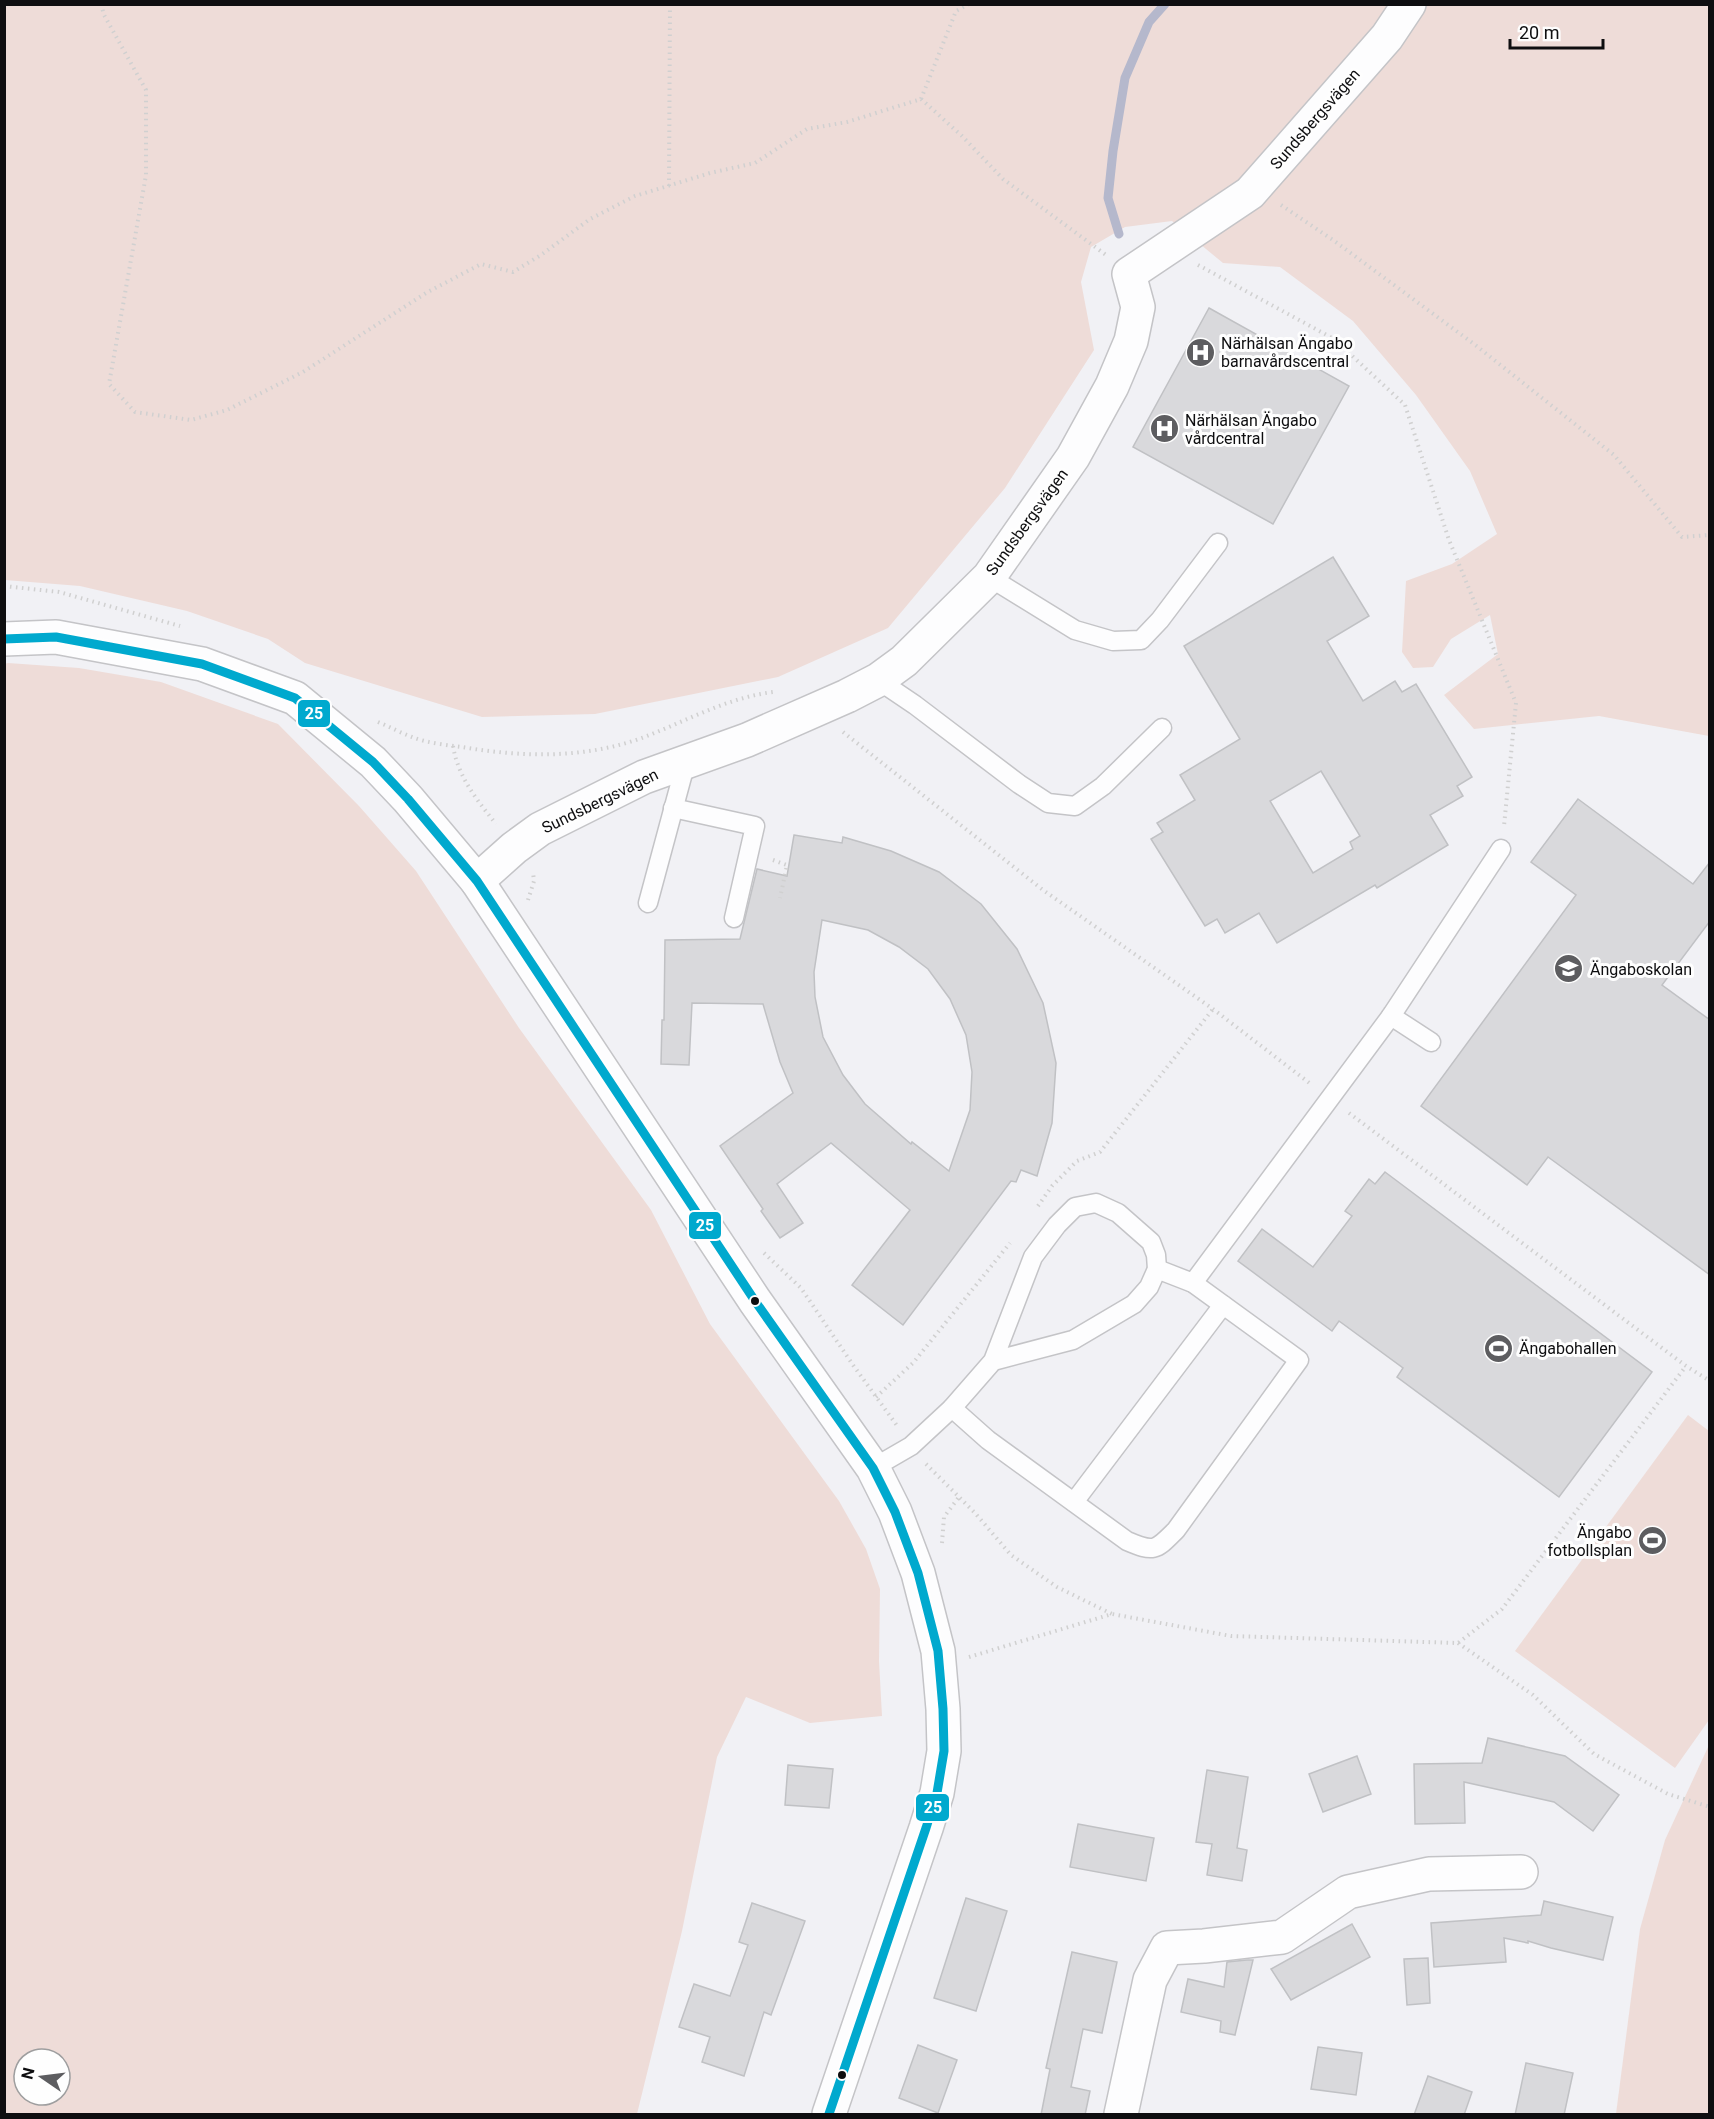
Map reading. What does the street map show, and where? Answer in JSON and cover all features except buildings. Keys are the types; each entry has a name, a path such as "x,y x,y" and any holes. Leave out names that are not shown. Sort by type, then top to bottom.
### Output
{"street":[{"name":"Sundsbergsvägen","path":"477,881 514,848 540,829 644,777 747,740 813,712 878,680 904,661 989,577 1073,457 1112,386 1131,341 1138,308 1129,274 1250,193 1387,37 1409,4"},
{"path":"4,639 56,638 202,664 295,698 374,762 477,881 755,1301 873,1468 895,1512 918,1573 938,1651 944,1751 937,1793 926,1828 829,2115"},
{"path":"1121,2115 1150,1980 1167,1948 1282,1937 1348,1892 1429,1874 1521,1872"}],"lane":[{"path":"989,577 1075,630 1113,641 1141,640 1160,620 1218,543"},
{"path":"878,680 1048,803 1075,806 1103,786 1162,728"},
{"path":"648,903 686,762"},
{"path":"673,808 755,826 734,918"},
{"path":"1193,1283 1391,1017 1502,849"},
{"path":"1391,1017 1431,1042"},
{"path":"873,1468 911,1446 952,1408 993,1361 1033,1257 1057,1226 1076,1207 1096,1203 1118,1213 1151,1242 1156,1255 1157,1269 1149,1287 1134,1304 1073,1340 993,1361"},
{"path":"952,1408 988,1440 1127,1541 1146,1549 1159,1546 1176,1530 1299,1360 1193,1283 1157,1269"},
{"path":"1074,1502 1212,1323 1223,1305"}],"path":[{"path":"101,4 104,15 146,90 146,175 109,384 135,412 191,420 226,410 303,372 426,293 481,264 513,272 541,255 590,219 635,196 710,172 755,162 807,129 847,122 921,99"},
{"path":"669,186 670,4"},
{"path":"921,99 956,11 969,4"},
{"path":"921,99 962,136 1003,179 1080,235"},
{"path":"1250,193 1281,206 1333,240 1474,344 1614,455 1682,537 1710,536"},
{"path":"1193,262 1334,339 1405,405 1449,540 1516,703 1502,849"},
{"path":"4,586 59,592 173,622 184,627"},
{"path":"376,721 414,738 453,746 505,754 546,755 587,751 637,739 748,695 774,692 793,697 850,737 1043,890 1213,1009 1710,1381"},
{"path":"453,746 455,759 470,791 532,870 534,881 528,901"},
{"path":"750,850 787,865 780,898"},
{"path":"758,1248 801,1288 853,1365 932,1472 975,1513 1011,1555 1058,1587 1112,1614 1232,1636 1458,1642 1533,1695 1594,1754 1668,1794 1710,1807"},
{"path":"1458,1642 1502,1609 1686,1365"},
{"path":"966,1658 1112,1614"}],"shaded area":[{"path":"4,5 1709,5 1709,736 1599,716 1474,729 1444,695 1498,654 1490,615 1451,639 1433,667 1413,668 1402,652 1406,581 1452,564 1497,534 1470,471 1416,395 1353,321 1280,267 1223,263 1172,221 1125,227 1091,247 1081,282 1094,350 1005,488 888,628 778,677 595,714 482,717 305,663 268,639 187,611 80,586 5,580"},
{"path":"8,663 79,668 161,682 278,724 359,806 416,871 519,1028 651,1210 710,1324 839,1501 866,1549 880,1589 879,1661 882,1716 810,1723 746,1697 717,1757 682,1931 637,2114 5,2114 4,664"},
{"name":"Ängabo fotbollsplan","path":"1688,1415 1709,1431 1709,1720 1675,1768 1515,1651"},
{"path":"1709,1745 1709,2114 1616,2114 1640,1929 1665,1840"}],"waterway":[{"path":"1119,234 1108,198 1125,78 1149,22 1165,4"}],"transit line":[{"name":"25","path":"4,639 56,637 202,664 295,698 373,762 408,799 477,881 755,1301 873,1468 895,1512 918,1573 938,1651 944,1751 937,1793 926,1828 829,2114"}],"place":[{"name":"Närhälsan Ängabo barnavårdscentral","path":"1200,352"},
{"name":"Närhälsan Ängabo vårdcentral","path":"1164,429"},
{"name":"Ängaboskolan","path":"1569,969"},
{"name":"Ängabohallen","path":"1498,1348"},
{"name":"Ängabo fotbollsplan","path":"1653,1541"}]}
